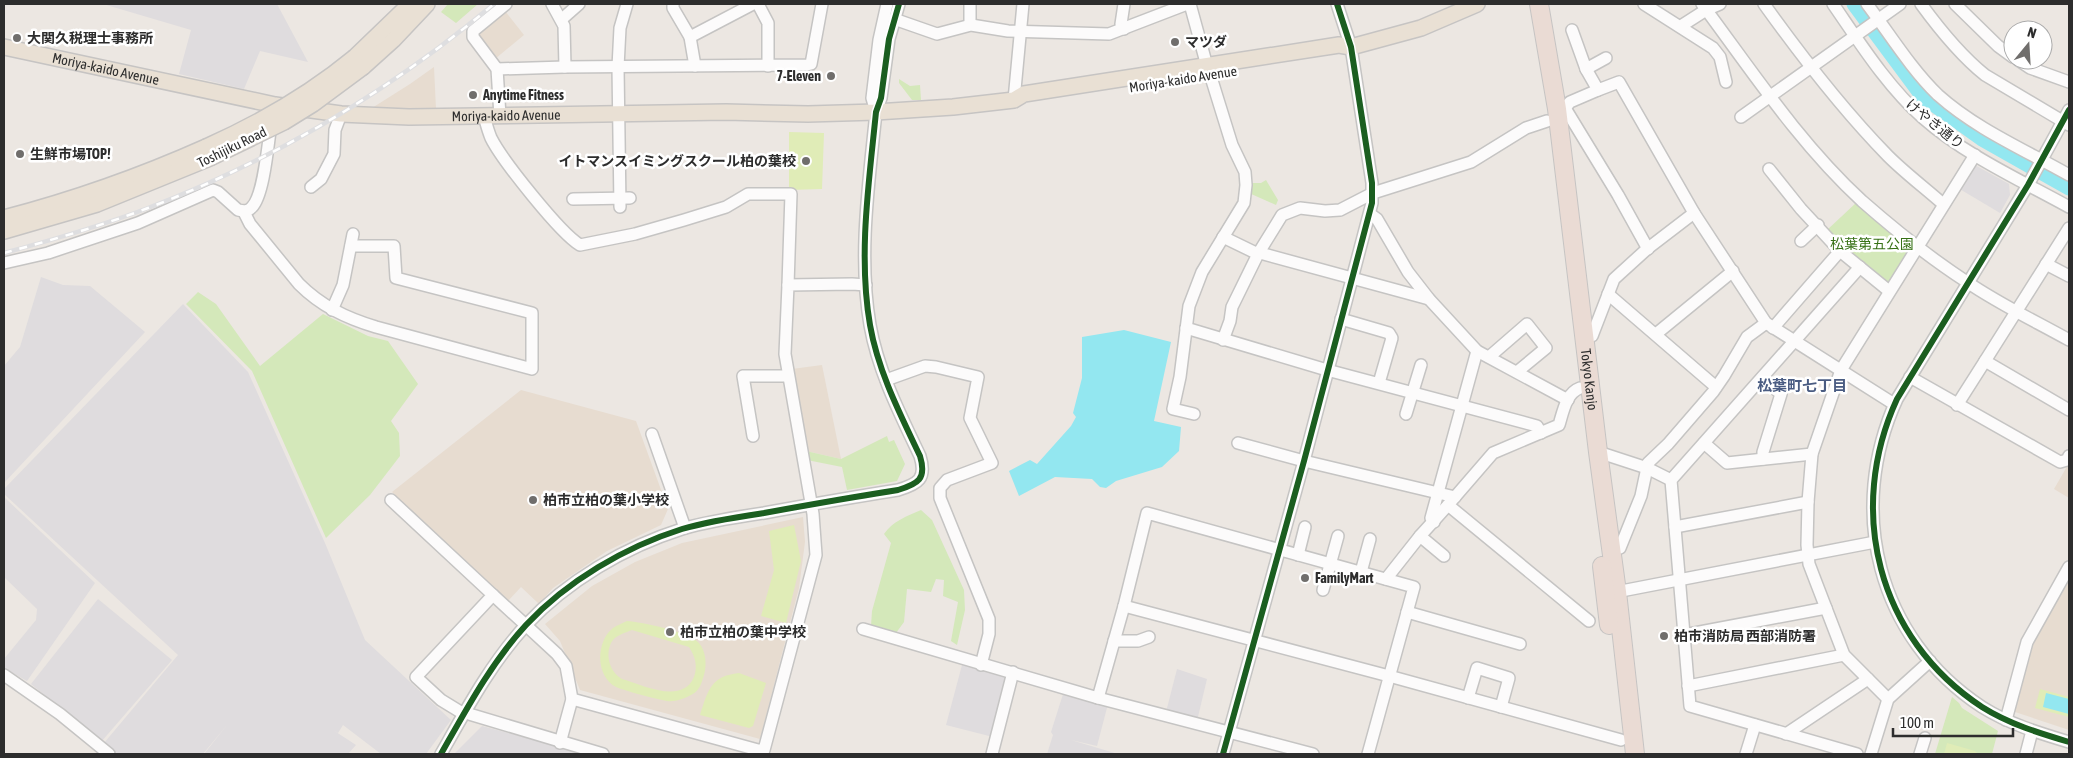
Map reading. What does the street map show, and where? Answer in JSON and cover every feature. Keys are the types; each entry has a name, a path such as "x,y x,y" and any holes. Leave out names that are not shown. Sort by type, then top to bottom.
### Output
{"highway":[{"name":"Tokyo Kanjo","path":"1528,4 1556,112 1574,394 1611,593 1635,754"},
{"name":"Tokyo Kanjo","path":"1539,4 1556,112 1598,452 1612,548 1611,593 1622,747"}],"main road":[{"name":"Toshijiku Road","path":"359,62 410,4"},
{"name":"Toshijiku Road","path":"4,231 98,204 208,153 393,40 427,4"},
{"name":"Moriya-kaido Avenue","path":"4,47 275,105 341,114 409,117 876,112 953,107 1014,100 1024,94 1208,70 1339,45 1351,47 1406,33 1469,6"},
{"name":"Toshijiku Road","path":"4,218 79,196 208,153"}],"street":[{"path":"500,116 497,69 473,37 473,31 506,4"},
{"path":"552,4 562,19 564,26 565,68"},
{"path":"562,19 580,4"},
{"path":"573,199 623,201 618,67 620,28 627,4"},
{"path":"673,4 673,8 690,36 695,66"},
{"path":"690,36 752,4"},
{"path":"758,4 768,23 768,66"},
{"path":"497,69 811,64 814,59 816,32 822,4"},
{"path":"876,112 872,98 879,40 887,4"},
{"path":"441,754 498,660 526,626 559,596 600,568 633,549 685,528 898,490 912,486 921,476 924,469 920,456 886,380 870,324 864,244 876,112 881,98 889,39 899,4"},
{"path":"970,4 970,22"},
{"path":"1014,100 1023,4"},
{"path":"1124,4 1121,24 1124,29"},
{"path":"894,19 937,34 970,25 1020,31 1109,34 1188,4 1232,145 1245,172 1246,185 1244,203 1202,272 1189,306 1180,377 1173,409 1194,414"},
{"path":"1223,754 1370,214 1373,193 1351,47 1337,4"},
{"path":"1644,4 1682,26 1685,32 1714,48 1720,58 1726,82"},
{"path":"1682,26 1704,7 1720,4"},
{"path":"1764,4 1810,67 1889,157 1943,204"},
{"name":"けやき通り","path":"1833,4 1890,83 1911,106 1944,135 1975,155 2030,182 2069,207"},
{"path":"1867,4 1925,82 1940,96 1977,124 2042,162 2069,174"},
{"path":"1741,117 1900,4"},
{"path":"1921,4 1938,28 1973,66 2066,123"},
{"path":"1955,4 2003,50"},
{"path":"1704,7 1770,97 1812,148 1861,200 1917,247 1968,283 2069,340"},
{"path":"1572,30 1586,69 1598,90"},
{"path":"1586,69 1606,58"},
{"path":"2036,70 2069,82"},
{"path":"1223,340 1230,321 1232,307 1259,253 1282,215 1300,208 1325,211 1340,210 1373,193 1471,162 1570,102 1619,82 1694,213 1770,326 1894,404"},
{"path":"244,212 253,207 259,195 275,105"},
{"path":"2069,110 2066,123 1894,404 1886,423 1874,472 1872,509 1879,567 1894,604 1916,644 1930,661 1962,693 2006,720 2032,731 2069,742"},
{"path":"1556,112 1618,195 1648,249"},
{"path":"311,187 321,179 334,154 335,130 341,114"},
{"path":"484,116 492,138 506,160 566,233 580,245 635,234 684,220 726,207 748,194 790,194 785,354 811,504 816,555 763,752 572,700"},
{"path":"1888,699 1844,655 1809,564 1808,502 1812,454 1840,370 1975,155"},
{"path":"1769,169 1795,202 1840,251 1889,290"},
{"path":"4,263 48,253 138,223 213,190 218,192 238,210 244,212 250,224 299,284 332,310 369,325 532,369 532,314 396,278 394,246 351,246"},
{"path":"1584,338 1592,336 1614,278 1694,213"},
{"path":"1370,214 1377,219 1408,272 1477,351 1517,372 1574,394 1559,425 1493,453 1420,536 1386,579"},
{"path":"1801,241 1818,225"},
{"path":"1957,404 2069,228"},
{"path":"332,310 343,285 353,234"},
{"path":"1223,237 1259,253 1429,298"},
{"path":"1612,548 1620,548 1641,496 1648,463 1668,444 1716,387 1747,337 1770,326 1840,251"},
{"path":"2046,264 2069,276"},
{"path":"1857,754 1690,706 1671,480 1860,267"},
{"path":"1656,334 1733,270"},
{"path":"788,285 866,285"},
{"path":"1608,294 1716,387"},
{"path":"1341,319 1389,333 1392,338 1379,383"},
{"path":"1489,356 1527,324 1546,348 1517,372"},
{"path":"1186,328 1327,370 1537,426 1540,432"},
{"path":"1434,522 1431,518 1464,405 1477,351"},
{"path":"1985,360 2069,410"},
{"path":"1406,414 1421,365"},
{"path":"886,380 925,366 978,377 970,418 992,463 947,480 940,488 940,498 989,619 989,634 981,665"},
{"path":"753,436 743,376 788,376"},
{"path":"1910,377 2060,462 2067,460 2069,456"},
{"path":"1762,378 1781,394 1763,452 1763,459"},
{"path":"652,434 685,528"},
{"path":"1238,443 1304,462 1438,493 1452,501 1588,621"},
{"path":"1704,443 1727,463 1812,454"},
{"path":"1598,452 1647,468 1671,480"},
{"path":"391,500 556,654 566,666 572,700 560,743"},
{"path":"1675,528 1808,502"},
{"path":"1098,698 1124,606 1147,513 1414,586 1368,754"},
{"path":"1298,555 1305,527"},
{"path":"1323,590 1338,536"},
{"path":"1420,536 1444,556"},
{"path":"1361,572 1370,539"},
{"path":"1611,593 1875,542"},
{"path":"2006,720 2027,642 2069,567"},
{"path":"493,595 416,677 441,700 465,713 560,743 603,754"},
{"path":"1124,606 1501,707 1622,747"},
{"path":"1684,635 1826,608"},
{"path":"1407,612 1520,644"},
{"path":"863,629 1098,698 1313,754"},
{"path":"1114,641 1138,641 1149,637"},
{"path":"1688,686 1844,655"},
{"path":"1871,754 1888,699 1930,661"},
{"path":"1468,698 1477,668 1508,678 1501,707"},
{"path":"992,754 1013,672"},
{"path":"5,679 60,714 109,754"},
{"path":"1786,734 1868,679"},
{"path":"1746,754 1755,725"},
{"path":"2026,754 2032,731"},
{"path":"1920,754 1925,738"}],"shaded area":[{"path":"103,4 277,4 308,62 260,51 244,89 179,74 191,30"},
{"path":"505,11 524,35 495,59 477,36 478,32"},
{"path":"434,67 436,109 372,108 410,84"},
{"path":"1973,164 2009,184 2010,195 2000,213 1958,188"},
{"path":"41,277 63,285 90,286 145,332 4,483 4,366 20,347"},
{"path":"183,304 248,372 325,543 365,640 451,720 426,754 381,754 343,725 338,733 333,730 356,745 348,754 204,754 227,725 203,754 118,754 104,743 178,655 4,494 4,489"},
{"path":"822,365 841,459 806,451 792,369"},
{"name":"柏市立柏の葉小学校","path":"521,390 636,421 668,509 661,525 607,551 553,588 539,604 521,587 507,602 392,492"},
{"path":"2069,463 2069,498 2054,489"},
{"path":"4,497 95,583 27,681 4,668 4,659 36,620 37,609 4,577"},
{"name":"柏市立柏の葉中学校","path":"803,517 805,542 799,588 760,739 580,690 560,641 545,624 592,586 635,562 682,543"},
{"path":"2069,581 2069,730 2012,711 2032,644"},
{"path":"98,599 172,660 101,742 31,684"},
{"path":"962,665 1005,677 1007,683 993,737 946,725"},
{"path":"1177,669 1207,679 1197,721 1166,712"},
{"path":"1064,691 1108,704 1097,746 1071,740 1118,754 1047,754 1053,735 1051,732"},
{"path":"482,726 586,754 454,754"}],"green space":[{"path":"448,4 478,4 456,23 441,12"},
{"path":"899,79 910,86 920,85 921,100 912,100 899,83"},
{"name":"イトマンスイミングスクール柏の葉校","path":"789,132 824,133 822,189 789,190"},
{"path":"1266,180 1278,200 1276,205 1249,193 1250,183 1261,183"},
{"name":"松葉第五公園","path":"1857,202 1909,246 1910,250 1889,283 1886,284 1840,247 1826,231"},
{"path":"198,292 216,304 260,366 323,314 368,336 388,341 418,384 391,421 399,433 400,456 370,495 326,538 252,371 186,304"},
{"path":"887,436 889,442 894,440 905,464 897,481 847,490 842,467 807,460 806,451 841,459"},
{"path":"921,510 932,520 964,590 965,610 957,645 951,641 958,602 943,596 944,580 936,579 931,592 907,589 904,622 896,633 871,626 872,611 891,543 884,534 896,522"},
{"path":"794,525 801,561 786,623 761,616 774,570 769,531"},
{"path":"627,621 665,628 686,635 699,643 705,658 705,667 699,688 682,699 667,701 620,689 609,682 601,667 600,658 603,641 607,634 615,627","holes":["632,630 689,647 695,661 694,677 681,690 671,692 661,691 622,679 614,672 608,653 611,643 615,638"]},
{"path":"739,673 766,683 753,726 749,728 700,715 708,692 716,681 722,677"},
{"path":"2040,689 2069,697 2069,717 2035,708"},
{"path":"1952,697 1962,708 1998,731 1992,754 1935,754"},
{"path":"1947,743 1975,751 1978,754 1944,754"}],"water":[{"path":"1124,330 1171,342 1154,421 1181,427 1179,451 1162,467 1116,481 1106,488 1100,487 1092,479 1055,477 1019,496 1009,471 1030,460 1037,464 1071,426 1076,417 1073,413 1082,378 1082,337"},
{"path":"2046,693 2069,699 2069,714 2043,707"}],"waterway":[{"path":"1854,4 1923,97 1982,139 2069,188"}],"railway":[{"path":"4,253 130,215 241,168 286,145 372,94 455,35 494,4"}],"cycle path":[{"path":"441,754 480,687 513,640 542,609 578,580 598,567 639,545 692,526 898,490 916,483 919,479 922,470 920,456 890,392 878,359 870,325 865,272 866,218 876,112 881,98 889,39 899,4"},
{"path":"1223,754 1304,461 1372,203 1372,183 1351,47 1337,4"},
{"path":"2069,110 2028,185 1897,399 1882,441 1874,484 1874,527 1881,569 1896,608 1917,645 1946,679 1982,707 2024,728 2069,742"}],"place":[{"name":"大関久税理士事務所","path":"17,38"},
{"name":"マツダ","path":"1175,42"},
{"name":"7-Eleven","path":"831,76"},
{"name":"Anytime Fitness","path":"473,95"},
{"name":"生鮮市場TOP!","path":"20,154"},
{"name":"イトマンスイミングスクール柏の葉校","path":"806,161"},
{"name":"柏市立柏の葉小学校","path":"533,500"},
{"name":"FamilyMart","path":"1305,578"},
{"name":"柏市立柏の葉中学校","path":"670,632"},
{"name":"柏市消防局 西部消防署","path":"1664,636"}],"district":[{"name":"松葉町七丁目","path":"1802,386"}]}
